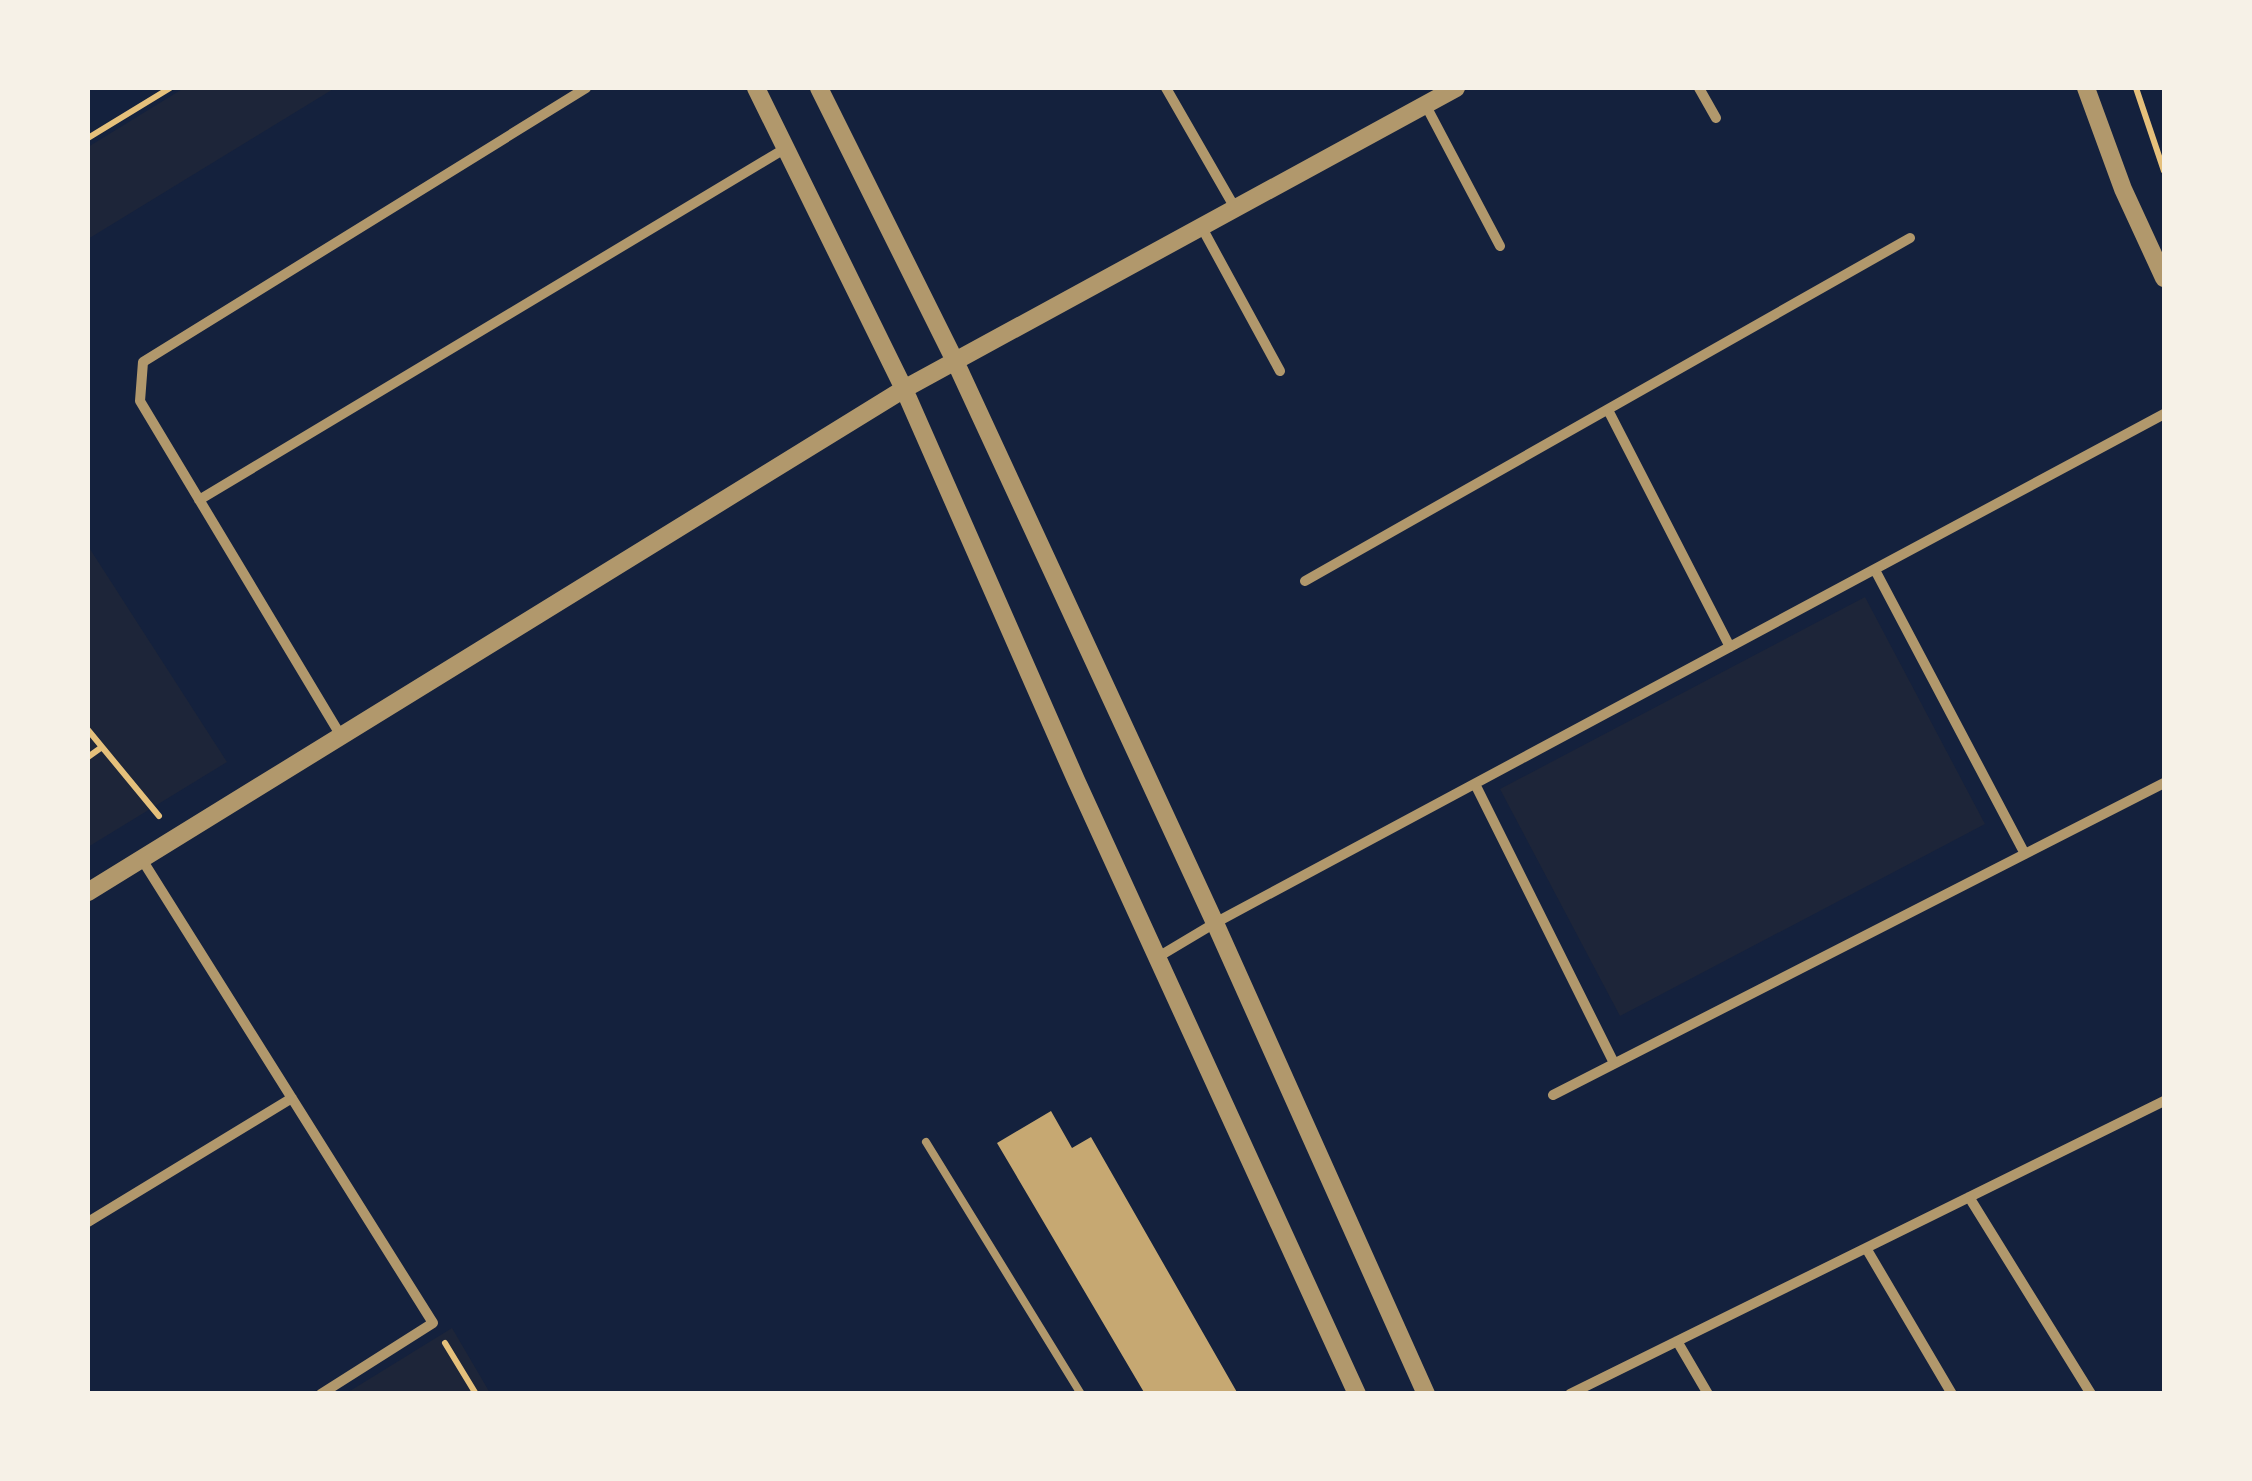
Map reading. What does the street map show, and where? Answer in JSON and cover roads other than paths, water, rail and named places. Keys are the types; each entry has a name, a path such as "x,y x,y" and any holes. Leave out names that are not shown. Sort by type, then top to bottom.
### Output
{"street":[{"path":"341,736 140,401 142,362 586,88"},
{"path":"756,88 904,389 1076,780 1357,1394"},
{"path":"819,88 955,361 1426,1394"},
{"path":"1166,88 1235,208"},
{"path":"88,892 904,389 1456,88"},
{"path":"1699,88 1716,118"},
{"path":"2086,88 2123,189 2164,278"},
{"path":"1425,104 1500,246"},
{"path":"199,500 786,148"},
{"path":"1202,226 1280,371"},
{"path":"1305,581 1910,238"},
{"path":"1608,410 1730,647"},
{"path":"1158,956 2164,414"},
{"path":"1874,570 2025,854"},
{"path":"1552,1094 2164,783"},
{"path":"1475,784 1614,1063"},
{"path":"141,858 433,1323 321,1394"},
{"path":"88,1222 292,1098"},
{"path":"1570,1394 2162,1106"},
{"path":"1969,1197 2091,1394"},
{"path":"1866,1248 1952,1394"},
{"path":"1677,1341 1708,1394"}],"lane":[{"path":"926,1142 1080,1394"}]}
